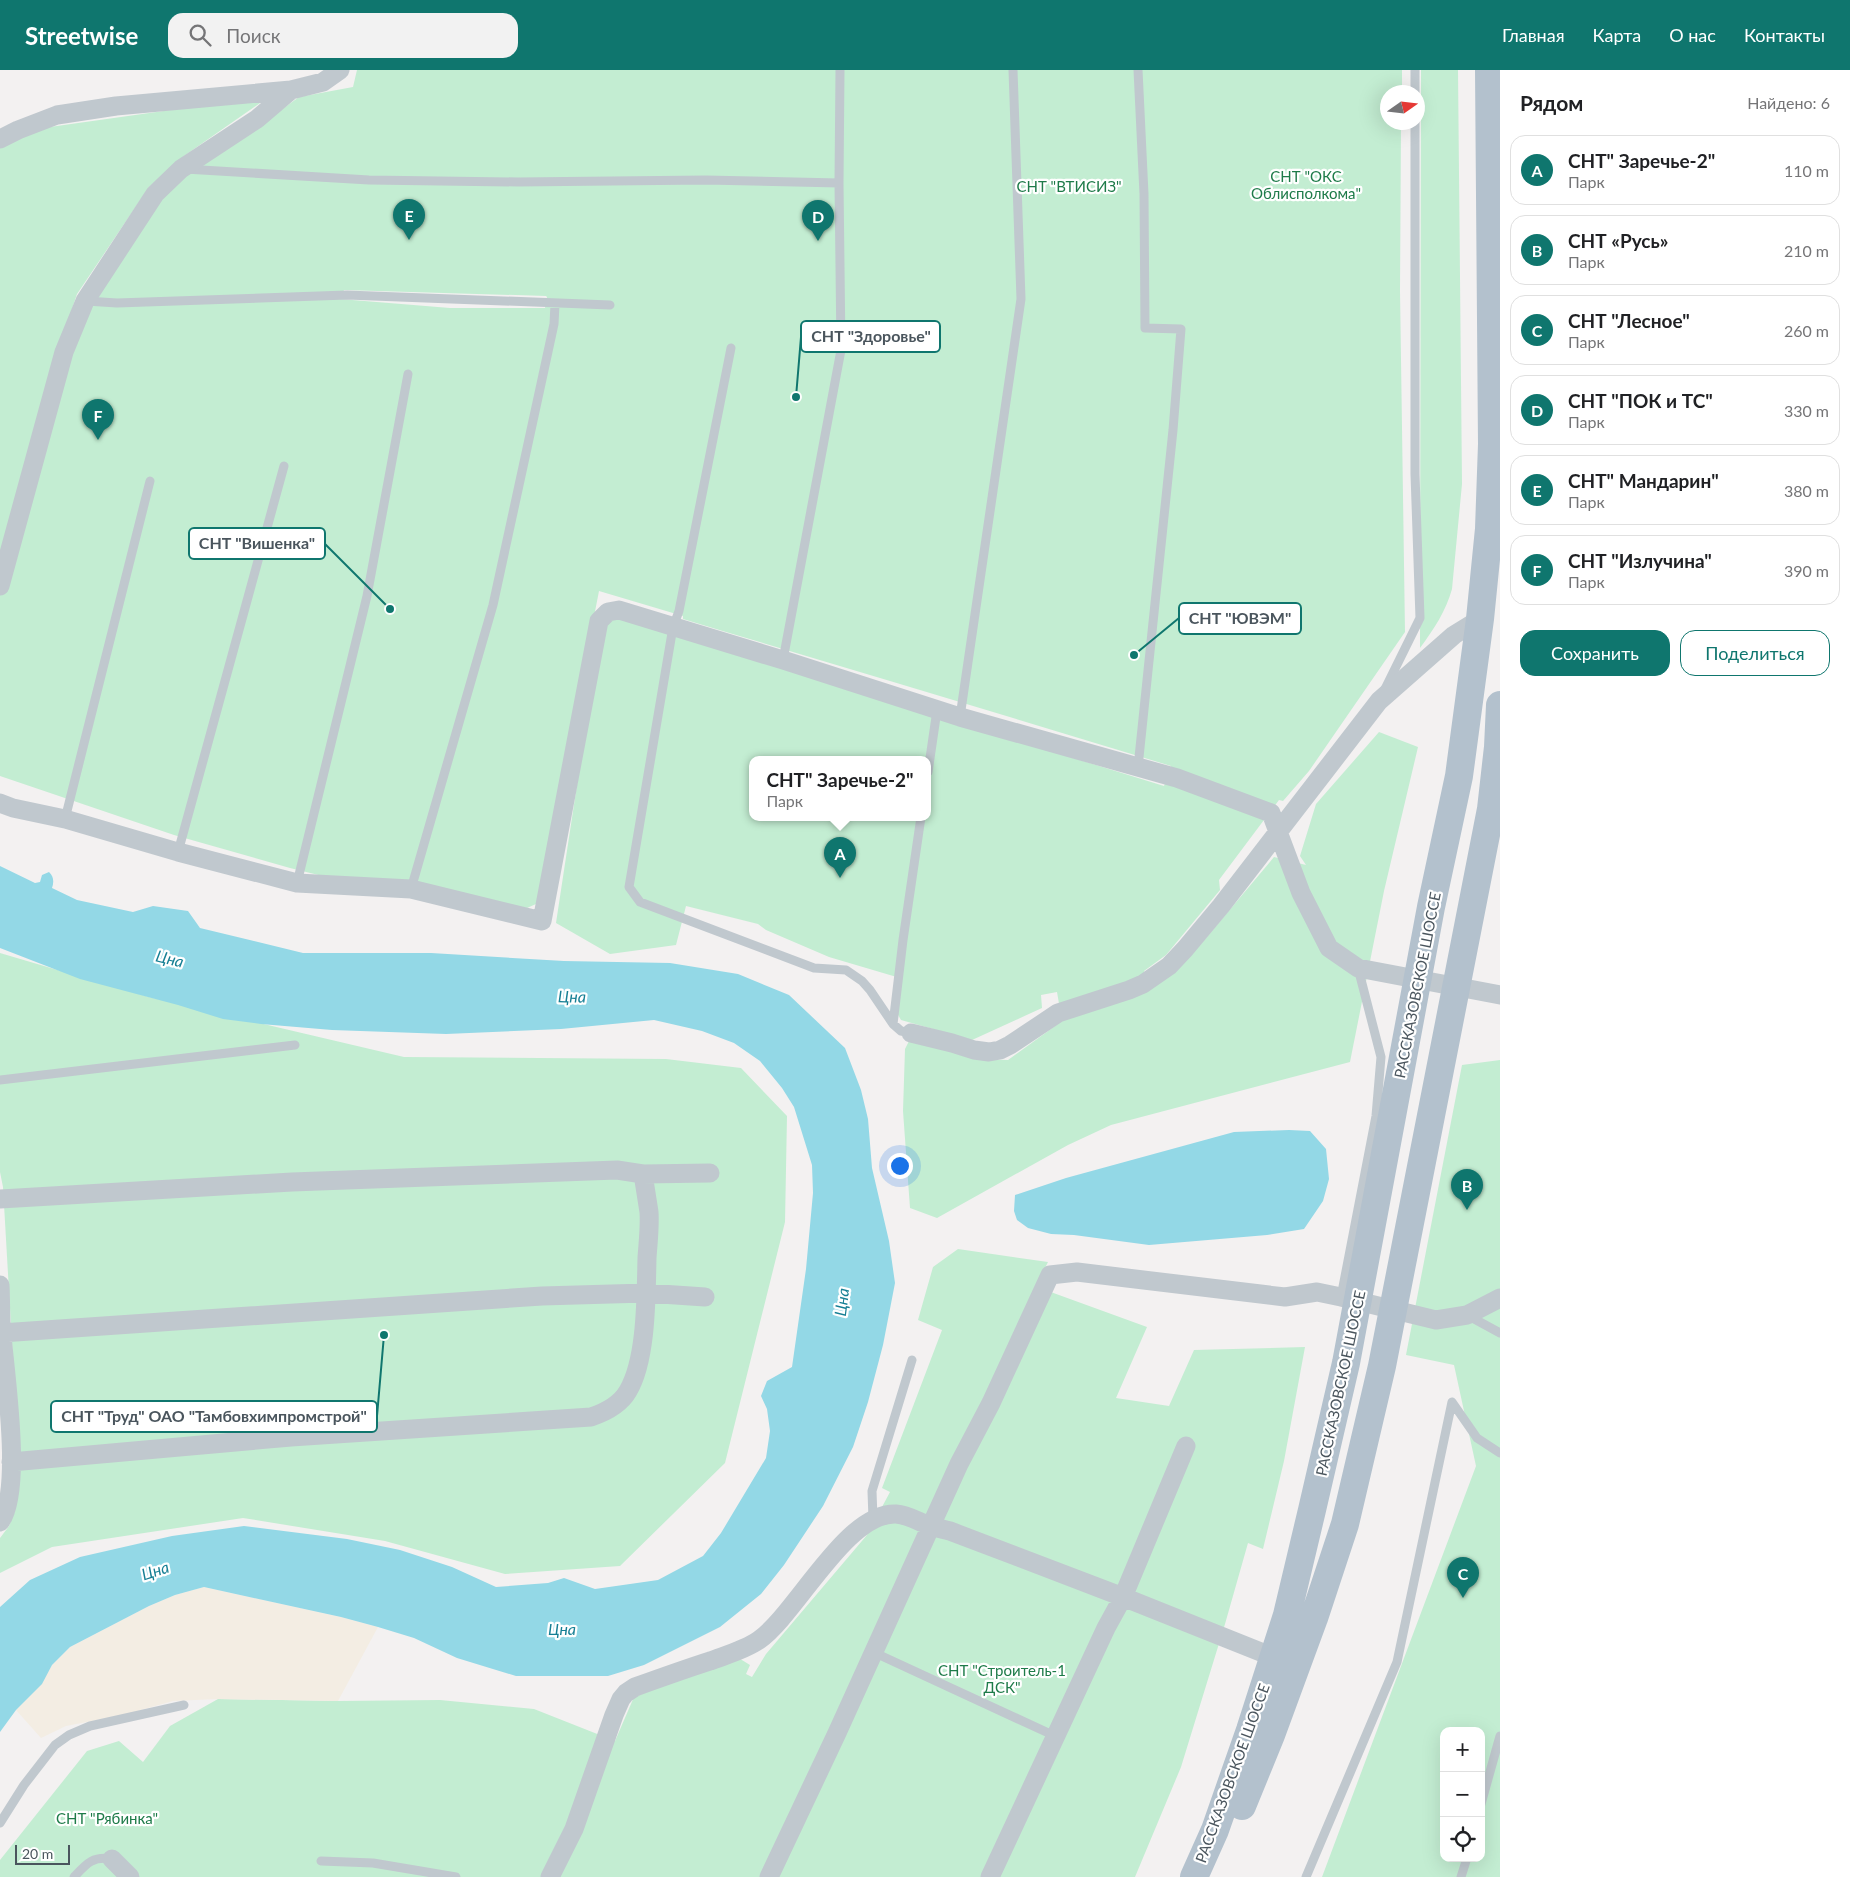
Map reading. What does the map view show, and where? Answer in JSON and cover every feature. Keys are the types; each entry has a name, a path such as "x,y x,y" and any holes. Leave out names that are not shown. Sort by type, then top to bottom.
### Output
{"main road":[{"name":"РАССКАЗОВСКОЕ ШОССЕ","path":"1194,1877 1218,1821 1250,1730 1286,1615 1312,1510 1346,1363 1431,907 1460,776 1480,619 1489,529 1492,444 1489,70"},
{"name":"РАССКАЗОВСКОЕ ШОССЕ","path":"1213,1877 1271,1735 1314,1618 1345,1524 1382,1366 1491,809 1498,747 1500,705"}],"street":[{"path":"0,139 57,115 116,106 292,90 323,82 340,70"},
{"path":"0,586 62,361 85,301 155,194 180,169 257,119 292,90"},
{"path":"0,803 13,808 65,819 297,884 411,889 542,921 599,622 608,612 619,610 960,717 1177,778 1271,813 1300,892 1329,948 1358,968 1500,995"},
{"path":"911,1033 974,1050 989,1052 1010,1046 1058,1013 1116,995 1143,984 1169,966 1185,949 1278,832 1379,701 1454,634 1480,619"},
{"path":"0,1199 372,1179 617,1170 643,1174 710,1173"},
{"path":"11,1462 291,1437 591,1417 612,1408 628,1391 641,1357 649,1213 643,1174"},
{"path":"768,1877 959,1464 991,1403 1050,1276 1077,1272 1285,1297 1317,1292 1436,1320 1467,1315 1500,1298"},
{"path":"0,1285 11,1462 8,1500 0,1522"},
{"path":"1,1323 646,1292 705,1297"},
{"path":"990,1877 1106,1628 1123,1597 1186,1446"},
{"path":"550,1877 574,1829 614,1714 626,1693 635,1687 757,1642 773,1627 834,1553 873,1519 888,1514 910,1517 930,1526 950,1531 1273,1657"},
{"path":"112,1859 130,1877"}],"lane":[{"path":"782,660 841,350 840,70"},
{"path":"960,717 1021,299 1013,70"},
{"path":"1138,70 1144,194 1145,328 1181,329 1173,430 1138,768"},
{"path":"1415,70 1415,85"},
{"path":"1379,701 1420,618 1415,474 1415,130"},
{"path":"180,169 369,180 518,182 706,180 839,183"},
{"path":"85,301 127,302 347,296 610,305"},
{"path":"411,889 493,605 554,324 555,304"},
{"path":"731,348 679,611 673,627 629,887 640,902 658,909 814,968 846,970 862,981 870,990 893,1024 901,1031 911,1033"},
{"path":"297,884 367,596 408,374"},
{"path":"178,852 284,466"},
{"path":"65,819 150,480"},
{"path":"930,756 937,710"},
{"path":"893,1024 902,940 920,821"},
{"path":"1341,1297 1376,1116 1381,1057 1358,968"},
{"path":"0,1080 296,1045"},
{"path":"1467,1315 1500,1333"},
{"path":"873,1519 872,1492 912,1360"},
{"path":"1306,1877 1396,1662 1452,1402 1477,1438 1500,1453"},
{"path":"873,1652 1055,1736"},
{"path":"0,1823 39,1765 55,1745 69,1734 90,1726 184,1705"},
{"path":"1485,1790 1500,1736"},
{"path":"74,1877 92,1860 101,1857 112,1859"},
{"path":"321,1861 373,1863 456,1877"},
{"path":"1461,1877 1465,1862"}],"green space":[{"path":"357,70 1402,70 1402,85 1380,85 1380,130 1401,130 1400,291 1405,632 1309,771 1283,801 1279,800 1219,880 1220,890 1166,955 1144,971 1151,989 1181,965 1274,857 1306,865 1300,856 1316,804 1379,732 1418,747 1384,891 1350,1062 1111,1125 1068,1145 937,1218 910,1208 903,1111 905,1049 910,1039 975,1059 1008,1060 1062,1021 1057,992 1041,995 1042,1008 972,1040 901,1020 897,1013 900,978 829,957 766,930 758,924 686,906 676,945 610,954 556,923 601,627 617,617 1164,786 1171,766 683,619 683,616 599,591 540,893 536,904 527,908 355,884 290,868 174,835 0,776 0,134 270,96 184,156 149,187 77,294 69,318 90,310 161,198 181,173 255,129 299,97 353,87","holes":["344,290 547,297 545,308 450,308 340,299"]},
{"path":"1421,70 1458,70 1462,484 1452,589 1439,620 1420,648 1421,130 1425,130 1425,85 1421,85"},
{"path":"0,953 149,997 404,1057 666,1059 741,1068 787,1116 785,1222 725,1463 620,1566 505,1574 385,1541 243,1518 52,1547 0,1573 0,1538 9,1526 15,1511 18,1447 3,1187 0,1172"},
{"path":"1500,1060 1500,1877 1322,1877 1476,1466 1454,1365 1406,1355 1462,1065"},
{"name":"СНТ \"Строитель-1 ДСК\"","path":"958,1249 1048,1262 1035,1288 1147,1327 1116,1398 1169,1406 1194,1350 1305,1347 1284,1461 1263,1549 1248,1543 1181,1767 1135,1877 0,1877 0,1860 87,1751 119,1741 143,1762 170,1726 218,1699 440,1700 534,1709 615,1741 634,1697 737,1657 750,1665 746,1674 752,1677 766,1654 867,1535 890,1492 882,1488 942,1330 918,1320 933,1267"}],"sand":[{"path":"204,1587 378,1627 338,1701 218,1699 173,1701 123,1715 66,1726 41,1738 16,1710 41,1684 52,1665 70,1647 149,1606 175,1595"}],"water":[{"name":"Цна","path":"0,866 35,883 40,882 42,875 49,872 53,880 52,888 77,900 133,912 153,906 188,911 200,928 303,953 431,953 564,961 670,963 738,974 789,995 845,1048 861,1090 868,1119 872,1168 889,1241 895,1283 883,1345 868,1402 853,1447 823,1506 784,1565 761,1594 720,1627 644,1665 608,1676 516,1676 457,1658 414,1638 378,1627 204,1587 175,1595 149,1606 70,1647 52,1665 42,1684 16,1710 0,1732 0,1607 30,1580 80,1557 172,1536 244,1526 347,1539 400,1550 452,1567 496,1587 548,1583 564,1578 595,1589 658,1580 703,1556 721,1533 766,1458 770,1431 767,1409 761,1396 767,1381 792,1367 806,1269 813,1193 812,1165 794,1107 782,1088 760,1061 734,1043 702,1031 654,1020 561,1029 446,1034 332,1030 223,1019 80,979 0,948"},
{"path":"1310,1131 1326,1149 1329,1179 1323,1201 1304,1229 1267,1235 1149,1245 1074,1235 1051,1234 1028,1228 1017,1220 1014,1211 1015,1195 1066,1178 1234,1132"}],"place":[{"name":"СНТ\" Мандарин\"","path":"409,240"},
{"name":"СНТ \"ПОК и ТС\"","path":"818,241"},
{"name":"СНТ \"Здоровье\"","path":"796,397"},
{"name":"СНТ \"Излучина\"","path":"98,440"},
{"name":"СНТ \"Вишенка\"","path":"390,609"},
{"name":"СНТ \"ЮВЭМ\"","path":"1134,655"},
{"name":"СНТ\" Заречье-2\"","path":"840,878"},
{"name":"СНТ «Русь»","path":"1467,1210"},
{"name":"СНТ \"Труд\" ОАО \"Тамбовхимпромстрой\"","path":"384,1335"},
{"name":"СНТ \"Лесное\"","path":"1463,1598"}],"park label":[{"name":"СНТ \"ОКС Облисполкома\"","path":"1306,184"},
{"name":"СНТ \"ВТИСИЗ\"","path":"1069,186"},
{"name":"СНТ \"Рябинка\"","path":"107,1818"}]}
